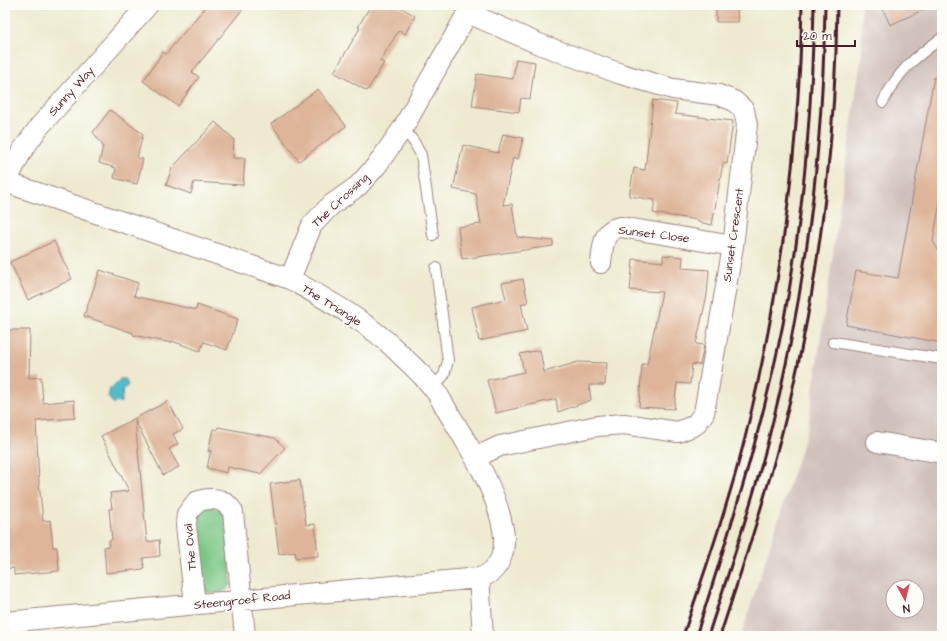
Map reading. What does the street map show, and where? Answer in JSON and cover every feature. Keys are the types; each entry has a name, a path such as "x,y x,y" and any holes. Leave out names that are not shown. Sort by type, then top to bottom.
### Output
{"street":[{"name":"Sunny Way","path":"5,183 22,151 39,127 148,5"},
{"name":"The Crossing","path":"290,279 312,224 332,205 358,186 377,164 402,128 470,9"},
{"name":"Sunset Crescent","path":"470,9 539,44 620,74 673,89 719,95 734,101 744,110 747,124 732,246 704,413 695,425 678,432 624,424 597,426 500,446 476,457"},
{"name":"The Triangle","path":"5,183 290,279 332,302 360,321 395,349 433,388 476,457 494,499 503,530 501,560 496,569 479,578"},
{"name":"Sunset Close","path":"601,263 605,240 608,233 614,228 732,246"},
{"path":"877,442 942,453"},
{"name":"The Oval","path":"195,604 186,525 187,514 196,502 216,499 229,505 233,512 246,636"},
{"path":"479,578 483,636"},
{"name":"Steengroef Road","path":"5,622 479,578"}],"lane":[{"path":"882,102 899,73 910,62 942,38"},
{"path":"402,128 414,142 421,156 433,235"},
{"path":"433,388 444,375 448,361 436,268"},
{"path":"832,342 942,359"}],"shaded area":[{"path":"861,5 942,5 942,636 741,636 808,427 862,52"}],"green space":[{"path":"211,505 226,515 231,585 224,591 217,593 205,591 201,588 194,513"}],"water":[{"path":"120,379 125,379 128,385 123,391 121,402 113,403 108,397 110,389"}],"building":[{"path":"207,5 246,5 192,72 199,77 178,106 143,81 163,52 166,54"},
{"path":"371,5 397,5 415,16 405,34 399,30 380,61 384,63 367,91 334,72 360,28 358,27"},
{"path":"716,5 737,5 738,22 716,22"},
{"path":"881,5 934,5 890,25"},
{"path":"516,59 535,62 530,99 521,98 519,112 472,106 477,74 513,79"},
{"path":"934,77 942,77 942,191 933,241 942,257 942,343 846,325 856,271 898,278"},
{"path":"318,89 346,126 299,161 271,124"},
{"path":"653,100 677,103 675,114 733,121 727,164 723,163 712,225 698,222 698,220 653,213 655,200 629,196 634,168 645,170"},
{"path":"110,110 143,134 137,158 143,159 137,184 114,178 116,168 99,163 103,146 93,132"},
{"path":"215,122 234,139 233,158 245,158 243,185 194,182 191,194 166,185 172,168"},
{"path":"503,134 523,138 518,159 513,158 503,205 512,204 517,237 553,241 553,246 462,259 458,227 481,224 476,194 453,189 463,145 498,153"},
{"path":"54,241 72,279 28,300 10,262"},
{"path":"663,255 683,257 682,268 709,270 707,295 696,344 704,345 700,365 692,364 690,384 677,383 674,409 639,407 642,364 647,364 662,292 630,290 633,259 663,262"},
{"path":"100,270 138,283 134,296 196,310 197,305 238,319 227,350 204,342 200,351 172,341 171,343 133,335 133,333 84,316"},
{"path":"523,279 528,302 521,304 527,331 479,341 472,307 506,299 502,283"},
{"path":"5,330 30,330 29,378 41,377 43,403 74,400 75,418 36,421 39,483 43,521 50,520 53,547 57,547 59,571 14,575 14,568 5,569"},
{"path":"540,350 544,372 578,362 607,363 605,385 589,385 591,400 558,412 556,399 496,413 487,380 524,372 520,354"},
{"path":"168,401 183,429 173,434 178,444 169,449 179,467 163,475 135,420 147,542 159,540 160,556 143,558 144,569 106,573 104,547 109,546 109,540 112,540 109,509 112,509 110,493 129,491 101,436"},
{"path":"218,427 275,438 285,448 260,474 228,467 227,473 207,468 211,450 208,452 213,429 217,430"},
{"path":"300,480 306,525 315,524 318,556 296,558 295,552 279,554 270,484"}],"railway":[{"path":"683,636 716,537 745,438 768,331 778,277 792,169 797,114 802,5"},
{"path":"696,636 755,442 775,364 783,324 796,245 809,125 814,5"},
{"path":"708,636 740,539 768,441 792,334 802,279 816,170 825,5"},
{"path":"720,636 769,482 786,419 812,294 830,148 834,100 837,5"}]}
